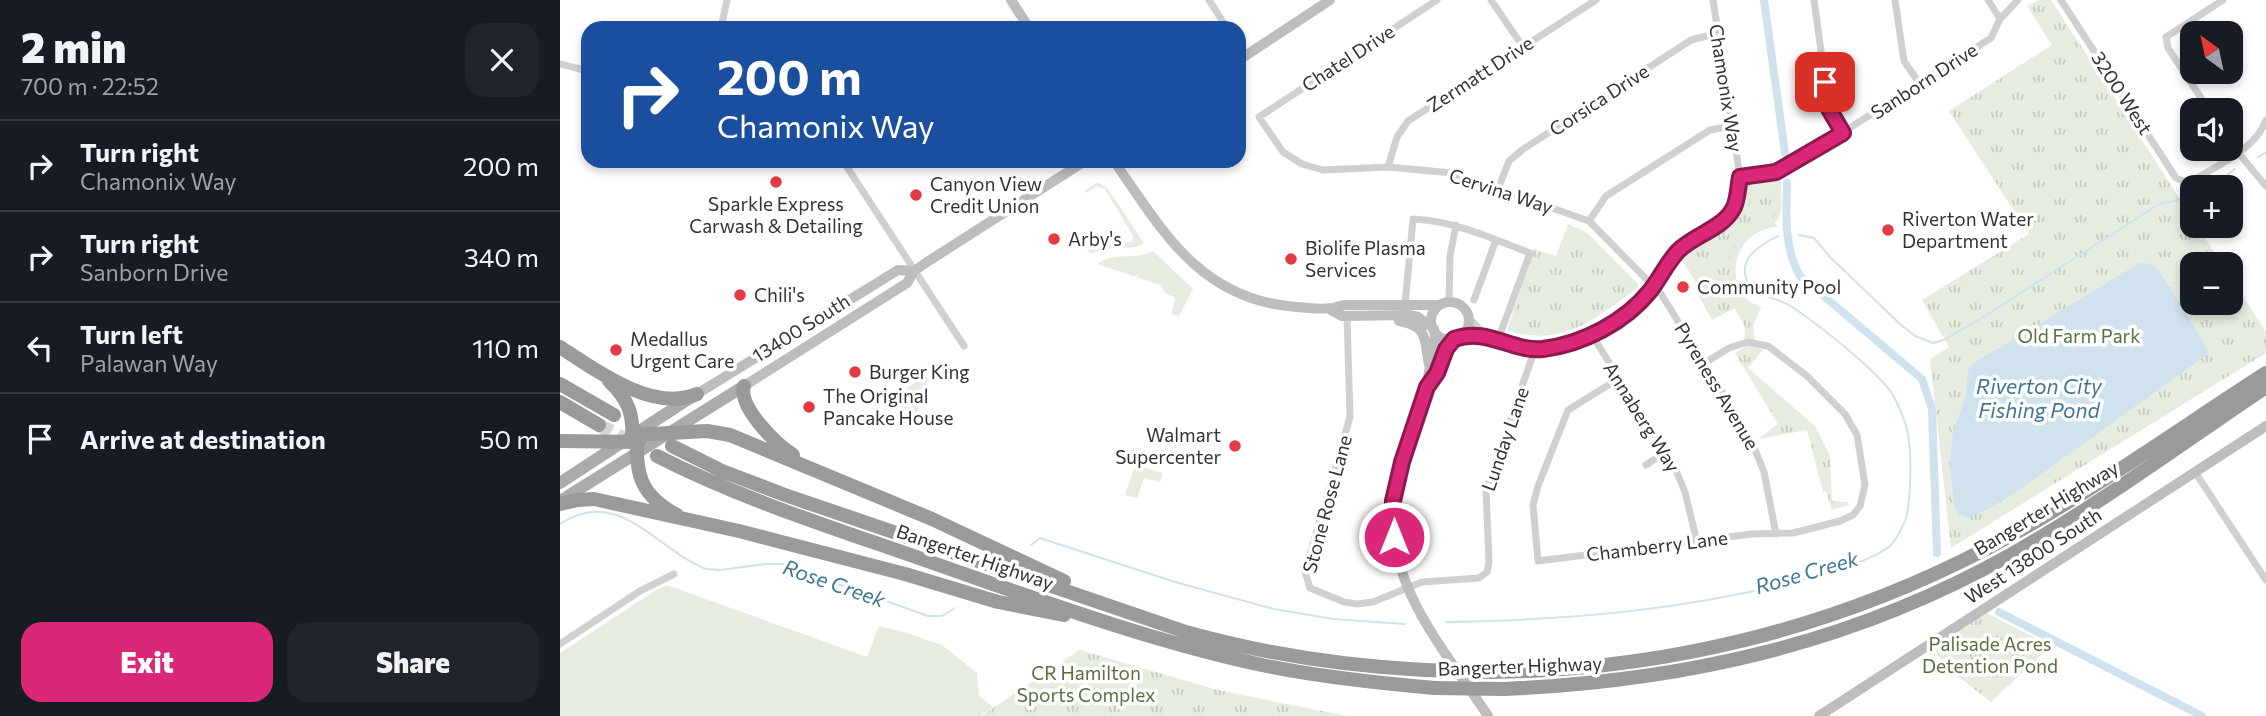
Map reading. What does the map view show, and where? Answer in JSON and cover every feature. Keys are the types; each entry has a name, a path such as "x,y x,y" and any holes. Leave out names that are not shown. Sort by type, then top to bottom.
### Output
{"highway":[{"path":"560,347 595,369 657,398 677,400 697,394"},
{"path":"595,369 616,387 628,402 633,418 633,442 638,474 646,490 665,508 691,521"},
{"name":"Bangerter Highway","path":"670,440 722,471 785,495 1154,622 1218,641 1283,656 1358,666 1492,672 1590,668 1689,654 1781,632 1880,598 1957,564 2039,519 2266,373"},
{"path":"560,384 614,415"},
{"path":"744,386 743,397 767,433 786,450 821,473"},
{"name":"Bangerter Highway","path":"655,449 760,503 1110,624 1179,645 1264,665 1366,681 1435,688 1504,690 1600,683 1697,669 1800,644 1883,615 1955,583 2033,542 2266,387"},
{"path":"560,401 599,425"},
{"path":"560,441 633,442 670,440 706,431 722,433 955,529 1154,622"},
{"path":"633,442 655,449"},
{"path":"560,503 594,499 739,531 1016,607 1110,624"}],"main road":[{"name":"13400 South","path":"655,449 744,386"},
{"name":"13400 South","path":"560,503 633,442 697,394"},
{"name":"13400 South","path":"560,482 633,442"}],"street":[{"path":"722,21 727,0"},
{"path":"1011,0 1024,21"},
{"path":"1209,0 1222,21"},
{"path":"1246,51 1331,0"},
{"name":"Chatel Drive","path":"1259,117 1437,0"},
{"path":"1491,0 1523,47"},
{"name":"Zermatt Drive","path":"1388,167 1397,137 1408,121 1596,0"},
{"name":"Chamonix Way","path":"1468,317 1485,335 1535,349 1570,344 1592,335 1631,310 1680,250 1719,224 1734,208 1740,177 1713,0"},
{"path":"1814,0 1829,109 1843,133"},
{"path":"1895,0 1904,61 1920,85"},
{"path":"1988,0 2000,19"},
{"name":"Sanborn Drive","path":"1740,177 1776,172 1920,85 1991,38 2000,19 2018,0"},
{"name":"3200 West","path":"2061,0 2176,178 2186,182 2194,180 2224,161"},
{"path":"2201,98 2168,48 2166,37 2223,0"},
{"name":"Corsica Drive","path":"1498,189 1509,161 1522,150 1691,40 1718,33"},
{"path":"560,64 581,69"},
{"name":"Cervina Way","path":"1259,117 1283,152 1302,164 1323,170 1388,167 1452,173 1589,220 1653,285"},
{"path":"2243,149 2255,141 2266,120"},
{"path":"1589,220 1606,196 1710,130 1732,126"},
{"path":"2243,158 2266,186"},
{"path":"848,168 964,346"},
{"name":"13400 South","path":"744,386 907,283 914,271 1074,168"},
{"path":"1119,168 1165,235 1188,261 1211,279 1235,293 1274,305 1331,310 1347,316 1403,321 1418,326 1424,336 1429,368"},
{"path":"1405,305 1413,219 1456,225 1496,240 1530,253 1498,340"},
{"path":"1456,225 1445,304 1432,318 1435,348 1427,387 1402,462 1393,501 1394,537 1406,588 1488,716"},
{"path":"1474,300 1496,240"},
{"name":"13400 South","path":"697,394 898,270 914,271"},
{"name":"Pyreness Avenue","path":"1653,285 1757,450 1776,534"},
{"path":"1331,310 1344,305 1445,304 1462,307 1468,317 1465,332 1446,349 1437,373 1427,387"},
{"path":"1369,317 1409,315 1424,321 1447,339 1457,338"},
{"name":"Stone Rose Lane","path":"1347,316 1350,418 1309,556 1305,578 1312,590 1353,603 1379,600 1406,588"},
{"name":"Chamonix Way","path":"1457,338 1485,335"},
{"name":"Annaberg Way","path":"1592,335 1665,452 1685,492 1697,542"},
{"name":"Chamberry Lane","path":"1618,379 1568,410 1533,505 1538,561 1752,534 1793,533 1840,521 1853,514 1860,506 1865,485 1857,435 1845,414 1807,376 1768,346 1746,342 1729,348 1703,364"},
{"name":"Lunday Lane","path":"1406,588 1422,582 1479,578 1486,572 1489,562 1486,489 1535,349"},
{"name":"West 13800 South","path":"1819,716 2266,426"},
{"path":"1646,465 1665,452"},
{"path":"2195,472 2266,580"},
{"path":"560,644 640,591 674,574"}],"green space":[{"name":"Old Farm Park","path":"2038,0 2051,0 2180,199 2180,238 2205,238 2214,252 2180,252 2180,315 2243,315 2243,297 2266,332 2266,353 1951,548 1930,359 1949,347 1922,300 2029,234 1949,111 2052,45 2027,6"},
{"path":"1781,176 1781,207 1775,223 1778,227 1755,234 1740,250 1736,261 1738,284 1743,295 1761,307 1753,326 1756,347 1763,350 1748,368 1815,426 1830,456 1832,501 1848,502 1849,505 1832,510 1826,491 1823,492 1807,430 1758,439 1778,424 1735,353 1744,348 1745,327 1735,308 1712,320 1696,292 1700,289 1680,257 1727,224 1735,215 1746,188 1751,183"},
{"path":"1098,182 1108,189 1144,243 1089,253 1086,246 1090,250 1101,243 1132,242 1133,236 1105,189 1097,186 1086,193 1084,191"},
{"path":"1568,224 1587,233 1638,284 1638,288 1592,320 1562,333 1546,336 1507,331 1533,249 1556,256"},
{"path":"1153,251 1193,289 1179,316 1172,313 1175,298 1164,292 1161,285 1136,277 1141,273 1134,276 1097,264 1111,258"},
{"path":"925,376 928,378 915,419 904,417 893,403 894,397"},
{"path":"1135,465 1163,473 1160,482 1144,478 1137,498 1125,495"},
{"path":"667,585 867,657 879,626 942,645 977,673 979,696 993,707 980,716 560,716 560,653"},
{"name":"Palisade Acres Detention Pond","path":"1987,613 2051,646 1991,702 1946,667 1934,648"},
{"name":"CR Hamilton Sports Complex","path":"1080,650 1218,690 1347,716 981,716"}],"water":[{"name":"Riverton City Fishing Pond","path":"2140,263 2151,264 2158,269 2180,304 2180,315 2187,315 2208,351 2204,357 2019,490 1967,518 1959,514 1954,507 1950,462 1953,432 1965,399 1968,371 1972,364"}],"waterway":[{"path":"1764,0 1785,153"},
{"name":"Rose Creek","path":"2258,157 2266,153"},
{"name":"Rose Creek","path":"2227,175 2235,169"},
{"path":"1787,183 1786,219 1789,243 1800,276 1922,379 1932,409 1937,553"},
{"name":"Rose Creek","path":"1799,235 1814,238 1830,257 1900,324 1915,336 1933,343 1944,340 1985,316 2159,204 2180,200"},
{"name":"Rose Creek","path":"1446,622 1584,616 1721,598 1841,568 1862,561 1890,546 1906,517 1909,494 1910,449 1903,416 1893,395 1860,360 1800,312 1753,289 1749,284 1745,270 1749,257 1759,247 1778,236"},
{"path":"1732,247 1736,246"},
{"name":"Rose Creek","path":"560,524 581,514 601,512 636,524 688,560 706,569 782,564 928,616 942,616 955,608"},
{"name":"Rose Creek","path":"1031,545 1040,538 1175,582 1274,609 1333,619 1405,624"},
{"path":"1972,594 1977,599"},
{"path":"1999,612 2202,716"}],"tunnel":[{"path":"599,425 632,443"}],"place":[{"name":"Sparkle Express Carwash & Detailing","path":"776,182"},
{"name":"Canyon View Credit Union","path":"916,195"},
{"name":"Riverton Water Department","path":"1888,230"},
{"name":"Arby's","path":"1054,239"},
{"name":"Biolife Plasma Services","path":"1291,259"},
{"name":"Community Pool","path":"1683,287"},
{"name":"Chili's","path":"740,295"},
{"name":"Medallus Urgent Care","path":"616,350"},
{"name":"Burger King","path":"855,372"},
{"name":"The Original Pancake House","path":"809,407"},
{"name":"Walmart Supercenter","path":"1235,446"}],"route":[{"path":"1394,537 1393,501 1402,462 1427,387 1454,339 1485,335 1507,344 1540,349 1570,344 1592,335 1631,310 1648,293 1680,250 1719,224 1734,208 1740,177 1776,172 1843,133 1829,109 1825,82"}]}
